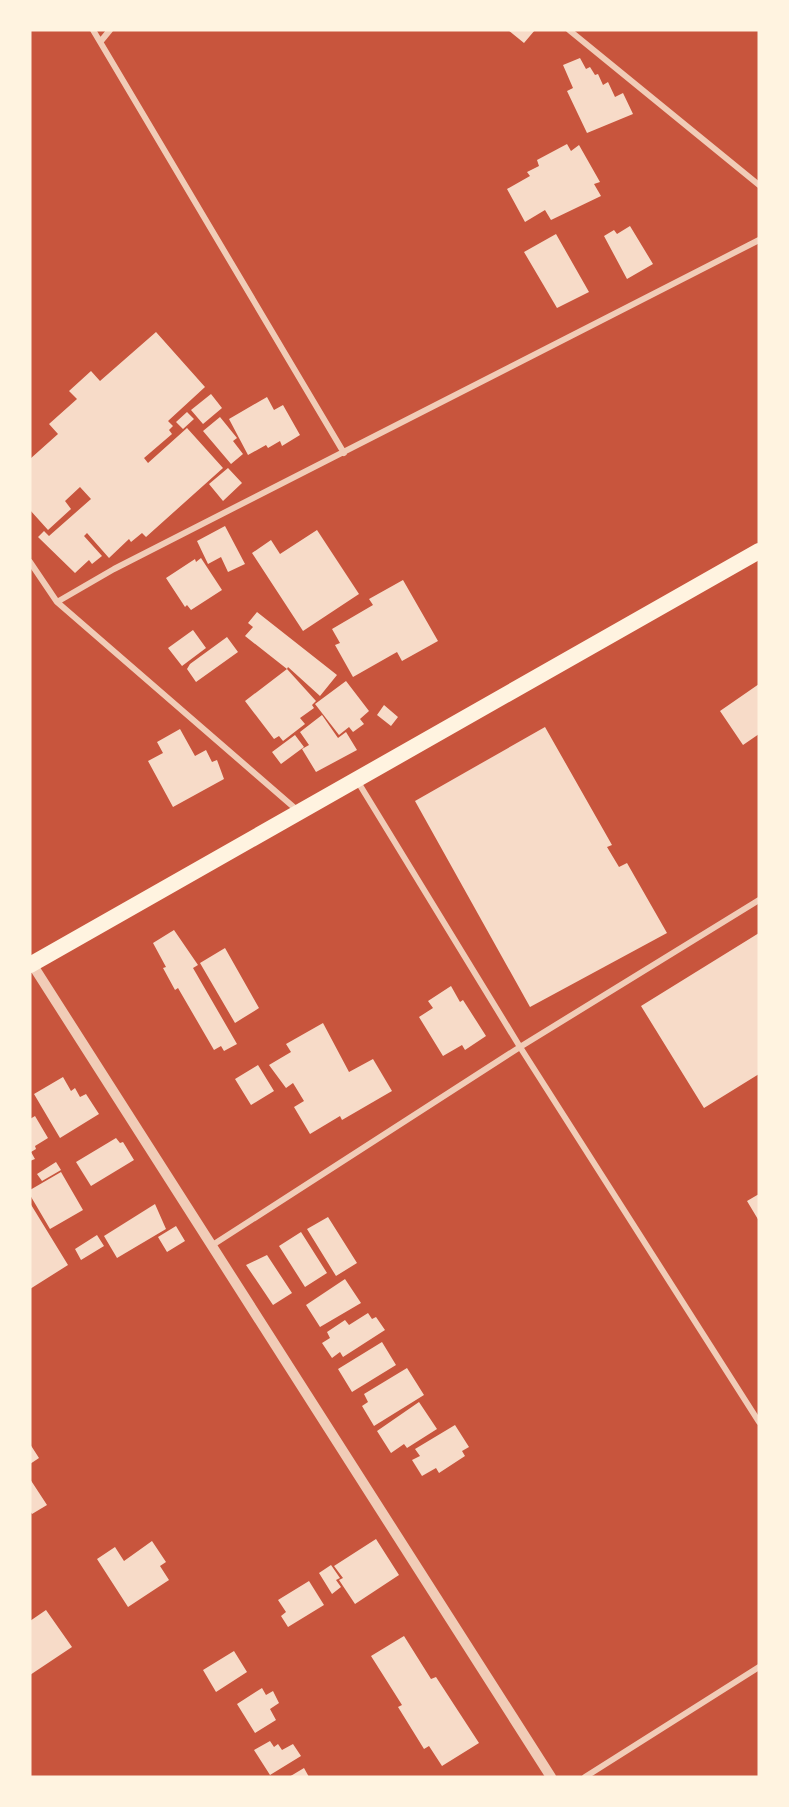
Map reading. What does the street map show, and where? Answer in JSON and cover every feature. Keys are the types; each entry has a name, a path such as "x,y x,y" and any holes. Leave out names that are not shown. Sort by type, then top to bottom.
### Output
{"highway":[{"path":"31,965 759,551"}],"street":[{"path":"93,30 345,453"},
{"path":"100,41 110,30"},
{"path":"569,30 759,185"},
{"path":"57,602 114,569 759,240"},
{"path":"30,562 57,602 300,812"},
{"path":"357,780 520,1047 759,1422"},
{"path":"211,1246 520,1047 759,900"},
{"path":"31,965 551,1777"},
{"path":"585,1777 759,1667"}],"building":[{"path":"508,30 535,30 524,43"},
{"path":"580,58 586,69 590,67 595,75 598,74 603,85 608,82 615,97 623,93 633,114 587,133 567,91 573,88 563,65"},
{"path":"567,144 571,151 579,145 600,182 594,184 601,196 551,220 545,210 525,222 507,189 530,176 527,172 539,166 537,160"},
{"path":"630,226 653,264 627,279 604,236 614,230 617,234"},
{"path":"556,234 589,292 557,308 524,252"},
{"path":"156,332 205,387 168,421 173,426 169,430 172,434 144,458 148,463 187,428 223,468 146,537 142,533 131,542 129,539 109,558 87,533 84,536 102,556 92,564 89,560 75,573 38,537 44,531 49,536 91,499 80,487 65,501 71,509 48,530 30,510 30,459 58,434 49,424 77,399 69,391 91,371 100,381"},
{"path":"211,394 222,408 203,424 191,410"},
{"path":"267,397 274,410 283,405 300,435 282,446 280,441 268,448 266,445 248,455 229,419"},
{"path":"187,412 194,419 183,429 176,422"},
{"path":"220,417 237,438 233,441 243,454 231,464 203,431"},
{"path":"228,468 242,483 223,501 209,484"},
{"path":"225,526 245,564 228,572 221,557 208,564 197,541"},
{"path":"317,530 359,594 303,631 252,553 271,540 280,554"},
{"path":"201,558 222,590 191,610 187,605 185,607 166,578 195,559 196,562"},
{"path":"403,580 438,641 402,661 397,652 353,677 335,645 340,643 332,629 373,605 369,599"},
{"path":"257,612 337,675 320,696 288,667 287,669 245,636 253,627 248,623"},
{"path":"193,630 206,648 182,666 168,648"},
{"path":"227,637 238,652 196,682 187,669 190,664"},
{"path":"287,669 316,701 312,705 314,708 300,718 305,724 283,741 279,736 274,739 245,701"},
{"path":"346,681 369,711 360,719 364,724 353,732 349,727 339,735 315,704"},
{"path":"759,684 759,734 743,745 720,711"},
{"path":"384,705 398,717 391,726 377,715"},
{"path":"322,715 338,738 346,732 357,750 316,772 302,749 309,745 300,732"},
{"path":"545,727 612,845 607,847 619,867 627,863 667,933 530,1007 415,801"},
{"path":"180,729 195,756 206,750 212,762 217,760 224,779 173,807 148,761 163,753 157,742"},
{"path":"295,735 304,747 281,764 272,752"},
{"path":"174,930 198,965 193,968 237,1044 224,1051 221,1046 214,1050 178,988 175,990 163,968 166,967 153,943"},
{"path":"759,933 759,1074 704,1108 641,1006"},
{"path":"225,948 259,1008 235,1023 200,963"},
{"path":"451,986 460,1002 463,1000 486,1036 465,1050 462,1045 443,1056 419,1017 433,1008 428,1001"},
{"path":"323,1023 349,1072 373,1059 392,1091 342,1120 340,1116 310,1134 294,1107 304,1101 293,1083 286,1088 269,1065 291,1052 286,1044"},
{"path":"258,1065 274,1091 251,1105 235,1079"},
{"path":"63,1077 71,1091 75,1088 80,1097 86,1094 99,1114 60,1138 34,1094"},
{"path":"35,1116 48,1138 35,1146 36,1149 31,1152 35,1159 30,1161 30,1119"},
{"path":"116,1138 120,1143 123,1142 134,1160 91,1186 76,1162"},
{"path":"56,1162 61,1170 42,1181 37,1174"},
{"path":"61,1172 83,1210 50,1229 30,1195 30,1190"},
{"path":"759,1194 759,1221 747,1201"},
{"path":"30,1203 68,1265 30,1289"},
{"path":"155,1204 166,1229 117,1258 104,1236"},
{"path":"328,1217 357,1263 336,1276 307,1229"},
{"path":"176,1226 185,1241 167,1252 158,1237"},
{"path":"301,1232 327,1273 305,1287 279,1246"},
{"path":"97,1235 104,1246 81,1260 75,1249"},
{"path":"267,1255 292,1293 273,1305 246,1265"},
{"path":"345,1279 361,1303 320,1327 306,1305"},
{"path":"368,1313 372,1319 376,1317 385,1330 343,1357 340,1352 332,1358 322,1343 330,1338 327,1332 345,1320 349,1325"},
{"path":"382,1342 396,1365 352,1392 338,1369"},
{"path":"407,1368 424,1395 374,1426 362,1406 368,1402 364,1394"},
{"path":"419,1402 437,1429 407,1448 404,1444 391,1453 377,1431"},
{"path":"455,1425 469,1447 462,1451 465,1456 439,1473 436,1468 422,1476 412,1460 420,1456 415,1449"},
{"path":"30,1444 39,1458 30,1464"},
{"path":"30,1479 47,1505 32,1514 30,1511"},
{"path":"376,1539 399,1575 355,1604 339,1580 343,1578 334,1566"},
{"path":"152,1541 166,1562 160,1566 169,1580 128,1607 97,1559 115,1547 124,1561"},
{"path":"331,1565 340,1578 336,1580 341,1587 332,1594 319,1573"},
{"path":"309,1581 324,1605 288,1627 281,1616 286,1612 278,1600"},
{"path":"46,1610 72,1647 30,1675 30,1621"},
{"path":"404,1636 431,1679 436,1677 479,1743 442,1766 429,1746 424,1749 398,1707 402,1705 371,1656"},
{"path":"234,1651 247,1672 216,1692 203,1670"},
{"path":"262,1688 266,1695 273,1691 279,1703 270,1709 276,1720 255,1733 237,1704"},
{"path":"270,1741 274,1747 278,1744 282,1750 293,1744 301,1756 270,1775 254,1750"},
{"path":"304,1768 309,1777 289,1777"}]}
